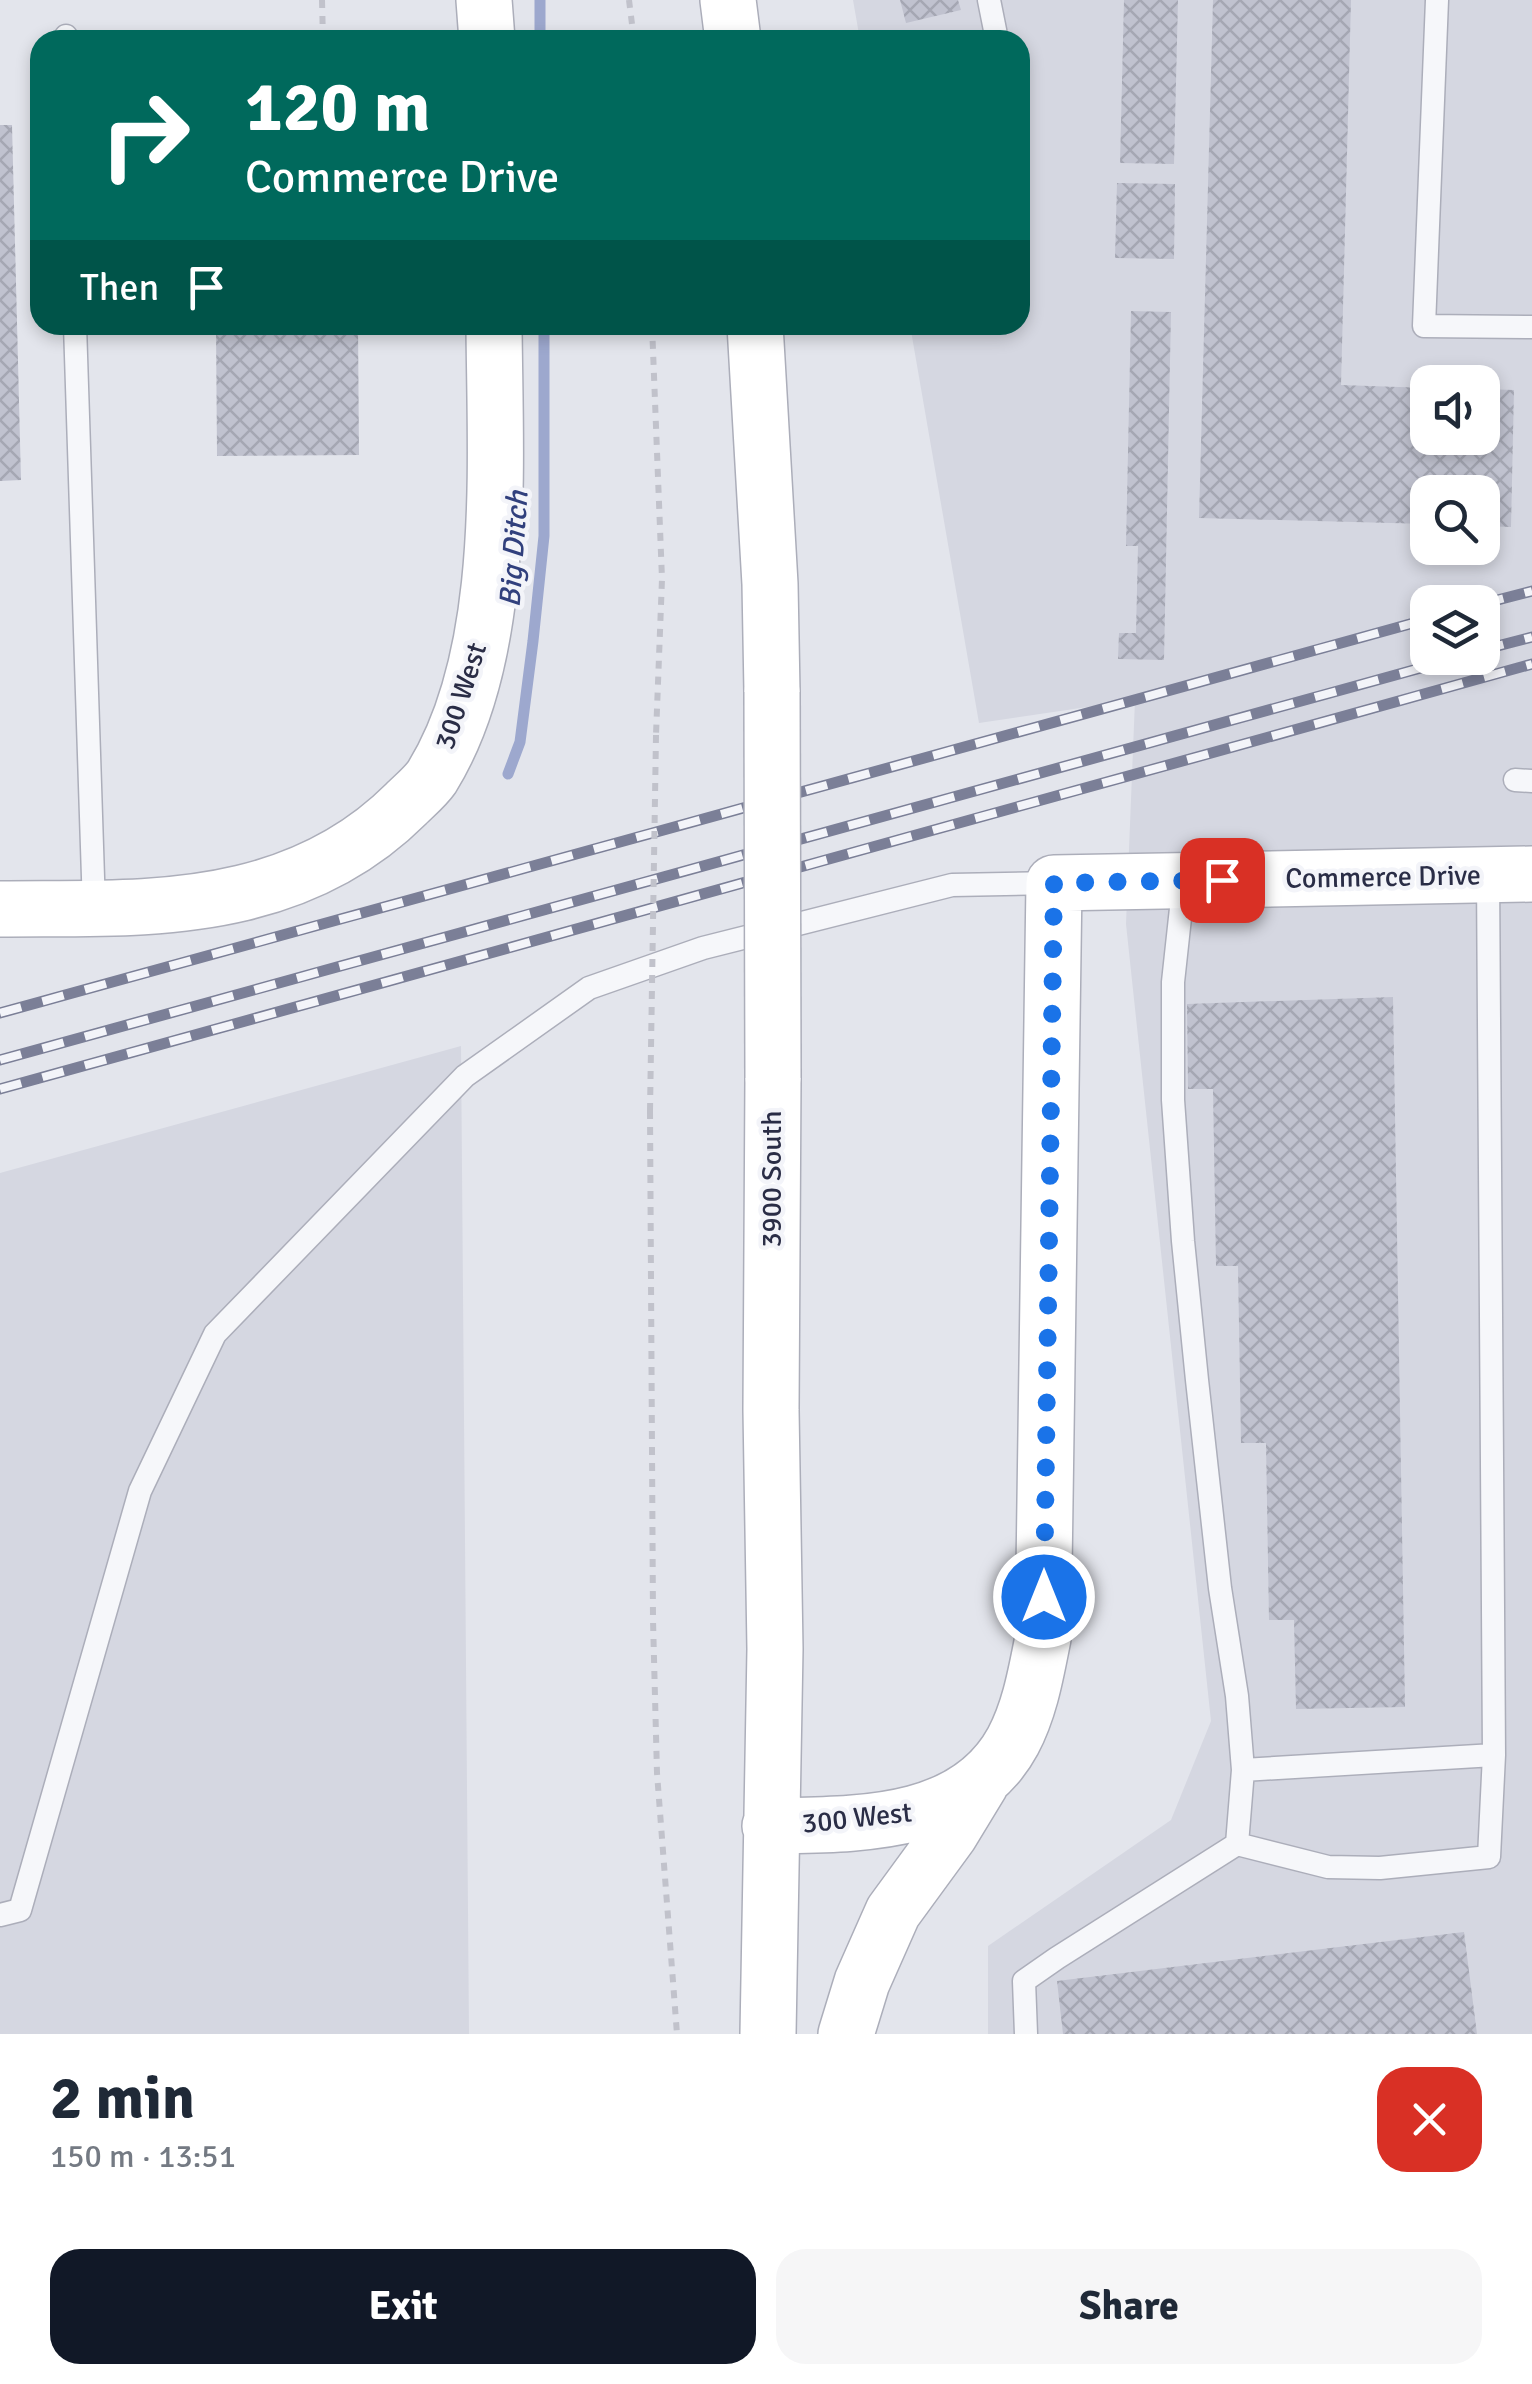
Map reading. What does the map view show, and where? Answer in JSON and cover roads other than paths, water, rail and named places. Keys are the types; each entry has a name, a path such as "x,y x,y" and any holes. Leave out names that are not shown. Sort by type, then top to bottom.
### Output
{"street":[{"path":"484,0 486,30"},
{"path":"728,0 732,30"},
{"name":"300 West","path":"0,909 160,906 242,893 314,870 354,848 389,821 430,780 454,734 476,669 491,571 494,335"},
{"name":"3900 South","path":"756,335 772,692 771,1410 775,1649 768,2034"},
{"name":"Commerce Drive","path":"1054,883 1510,875"},
{"name":"300 West","path":"770,1826 870,1822 920,1814 983,1780 1012,1743 1026,1712 1043,1638 1054,883"},
{"path":"846,2034 862,1982 893,1912 950,1834 983,1780"}],"lane":[{"path":"990,0 995,30"},
{"path":"1437,0 1424,326 1532,327"},
{"path":"75,335 94,908"},
{"path":"1026,2034 1024,1982 1238,1844 1328,1867 1380,1868 1490,1857 1510,875"},
{"path":"1184,881 1173,982 1173,1100 1197,1380 1220,1588 1238,1696 1243,1770 1238,1844"},
{"path":"0,1915 20,1910 140,1491 215,1334 465,1076 590,988 702,948 952,885 1054,883"},
{"path":"1243,1770 1494,1756"}],"waterway":[{"name":"Big Ditch","path":"540,0 540,30"},
{"name":"Big Ditch","path":"508,774 520,742 544,536 544,335"}],"railway":[{"path":"1500,599 1532,591"},
{"path":"0,1013 1410,624"},
{"path":"1500,645 1532,637"},
{"path":"0,1089 1532,664"},
{"path":"0,1060 1410,671"}]}
